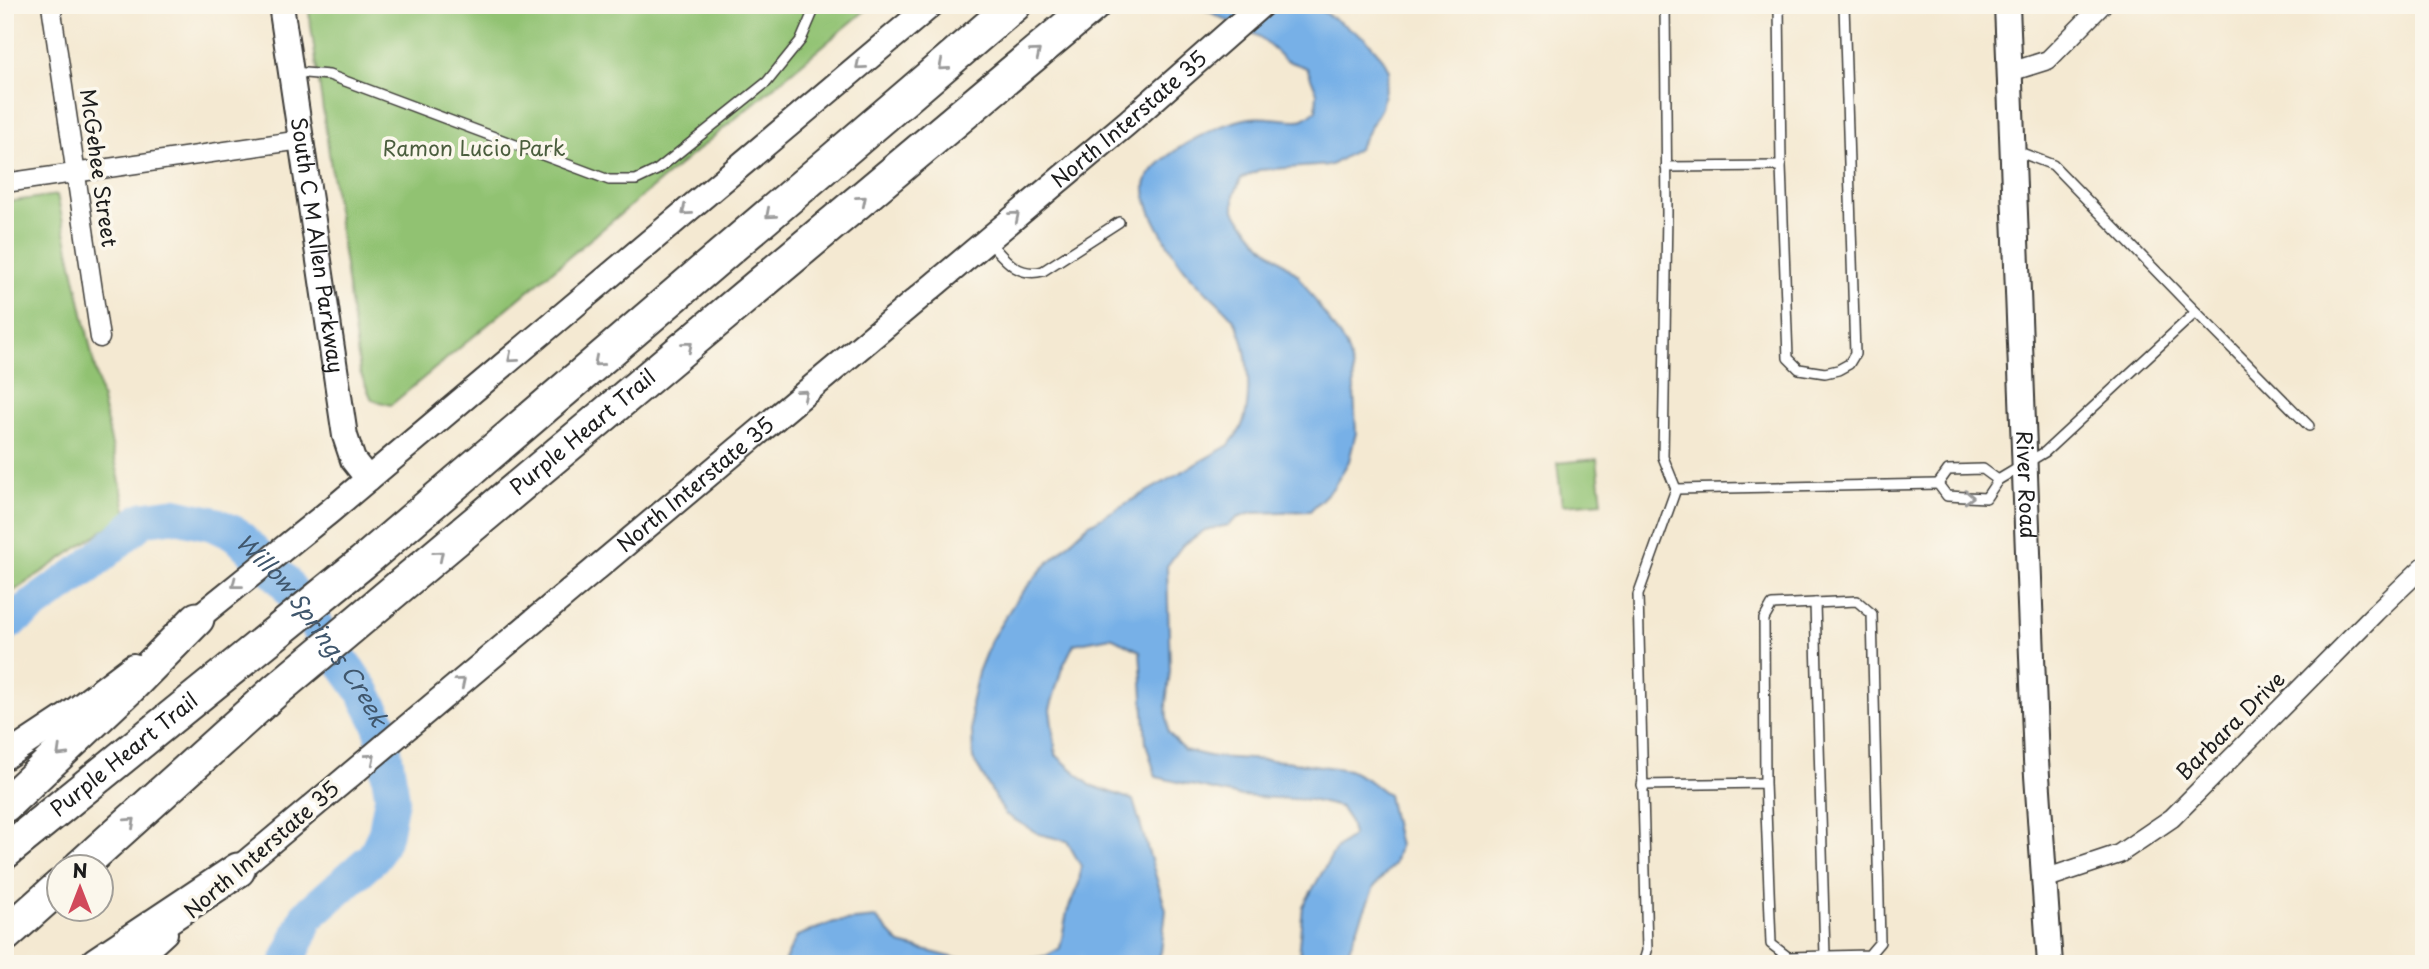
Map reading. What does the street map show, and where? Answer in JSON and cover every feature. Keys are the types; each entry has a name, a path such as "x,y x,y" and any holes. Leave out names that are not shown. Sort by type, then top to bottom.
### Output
{"highway":[{"name":"Purple Heart Trail","path":"5,852 362,563 1014,5"},
{"name":"Purple Heart Trail","path":"96,853 275,691 1093,5"},
{"path":"5,805 130,687 200,615"},
{"path":"97,964 250,859"},
{"path":"5,935 46,898"}],"main road":[{"name":"South C M Allen Parkway","path":"281,5 345,436 353,460 368,479"},
{"path":"5,757 68,716 329,512 931,5"},
{"name":"North Interstate 35","path":"131,964 250,859 1127,123 1261,5"},
{"name":"River Road","path":"2007,5 2036,761 2050,964"}],"street":[{"name":"McGehee Street","path":"51,5 100,338"},
{"path":"2010,72 2048,60 2102,5"},
{"path":"5,183 301,140"},
{"name":"Barbara Drive","path":"2044,879 2119,854 2172,818 2424,566"}],"lane":[{"path":"291,72 329,75 608,180 636,180 657,170 766,82 800,40 816,5"},
{"path":"1643,964 1647,951 1638,595 1676,489 1663,457 1665,5"},
{"path":"1779,5 1781,166 1788,358 1799,369 1825,373 1849,364 1855,354 1843,5"},
{"path":"2012,149 2053,164 2309,426"},
{"path":"1666,167 1781,166"},
{"path":"987,240 1019,271 1031,274 1043,271 1119,222"},
{"path":"1938,484 1947,496 1986,498 1998,480 2045,452 2196,312"},
{"path":"1938,484 1948,470 1983,469 1998,480"},
{"path":"1676,489 1938,484"},
{"path":"1857,601 1872,614 1880,942 1869,955 1788,957 1771,944 1765,783 1763,619 1772,605 1857,601"},
{"path":"1815,603 1825,956"},
{"path":"1642,785 1765,783"}],"green space":[{"name":"Ramon Lucio Park","path":"308,5 872,5 391,405 372,400 360,372"},
{"path":"57,195 127,514 5,597 5,202"},
{"path":"1597,459 1602,502 1562,505 1557,463"}],"water":[{"path":"1196,5 1312,5 1365,38 1382,57 1389,70 1381,108 1358,149 1331,165 1259,170 1241,179 1234,195 1234,211 1260,243 1298,275 1346,346 1353,369 1356,433 1349,461 1333,488 1310,511 1252,513 1237,518 1229,525 1205,530 1182,546 1167,566 1170,671 1166,704 1168,732 1184,750 1213,757 1285,761 1349,770 1367,779 1388,795 1399,846 1394,864 1374,887 1349,949 1352,964 1302,964 1299,945 1303,906 1335,850 1353,835 1350,822 1340,807 1310,800 1239,796 1156,777 1146,743 1140,651 1111,637 1074,644 1062,668 1050,709 1056,755 1090,785 1133,800 1166,910 1161,952 1156,964 783,964 797,936 834,922 876,918 900,944 955,958 1029,959 1046,956 1060,948 1067,912 1079,883 1081,866 1067,841 1039,834 1005,814 973,759 971,704 978,672 991,640 1016,600 1042,569 1088,525 1229,445 1240,430 1245,417 1248,376 1244,346 1236,323 1188,273 1174,254 1151,213 1145,188 1147,179 1165,158 1208,132 1256,117 1299,120 1316,110 1317,93 1307,68 1285,60 1260,37"}],"waterway":[{"name":"Willow Springs Creek","path":"5,625 89,566 143,519 173,515 214,524 236,534 284,581 363,691 380,724 392,796 385,834 374,857 307,916 287,964"}]}
